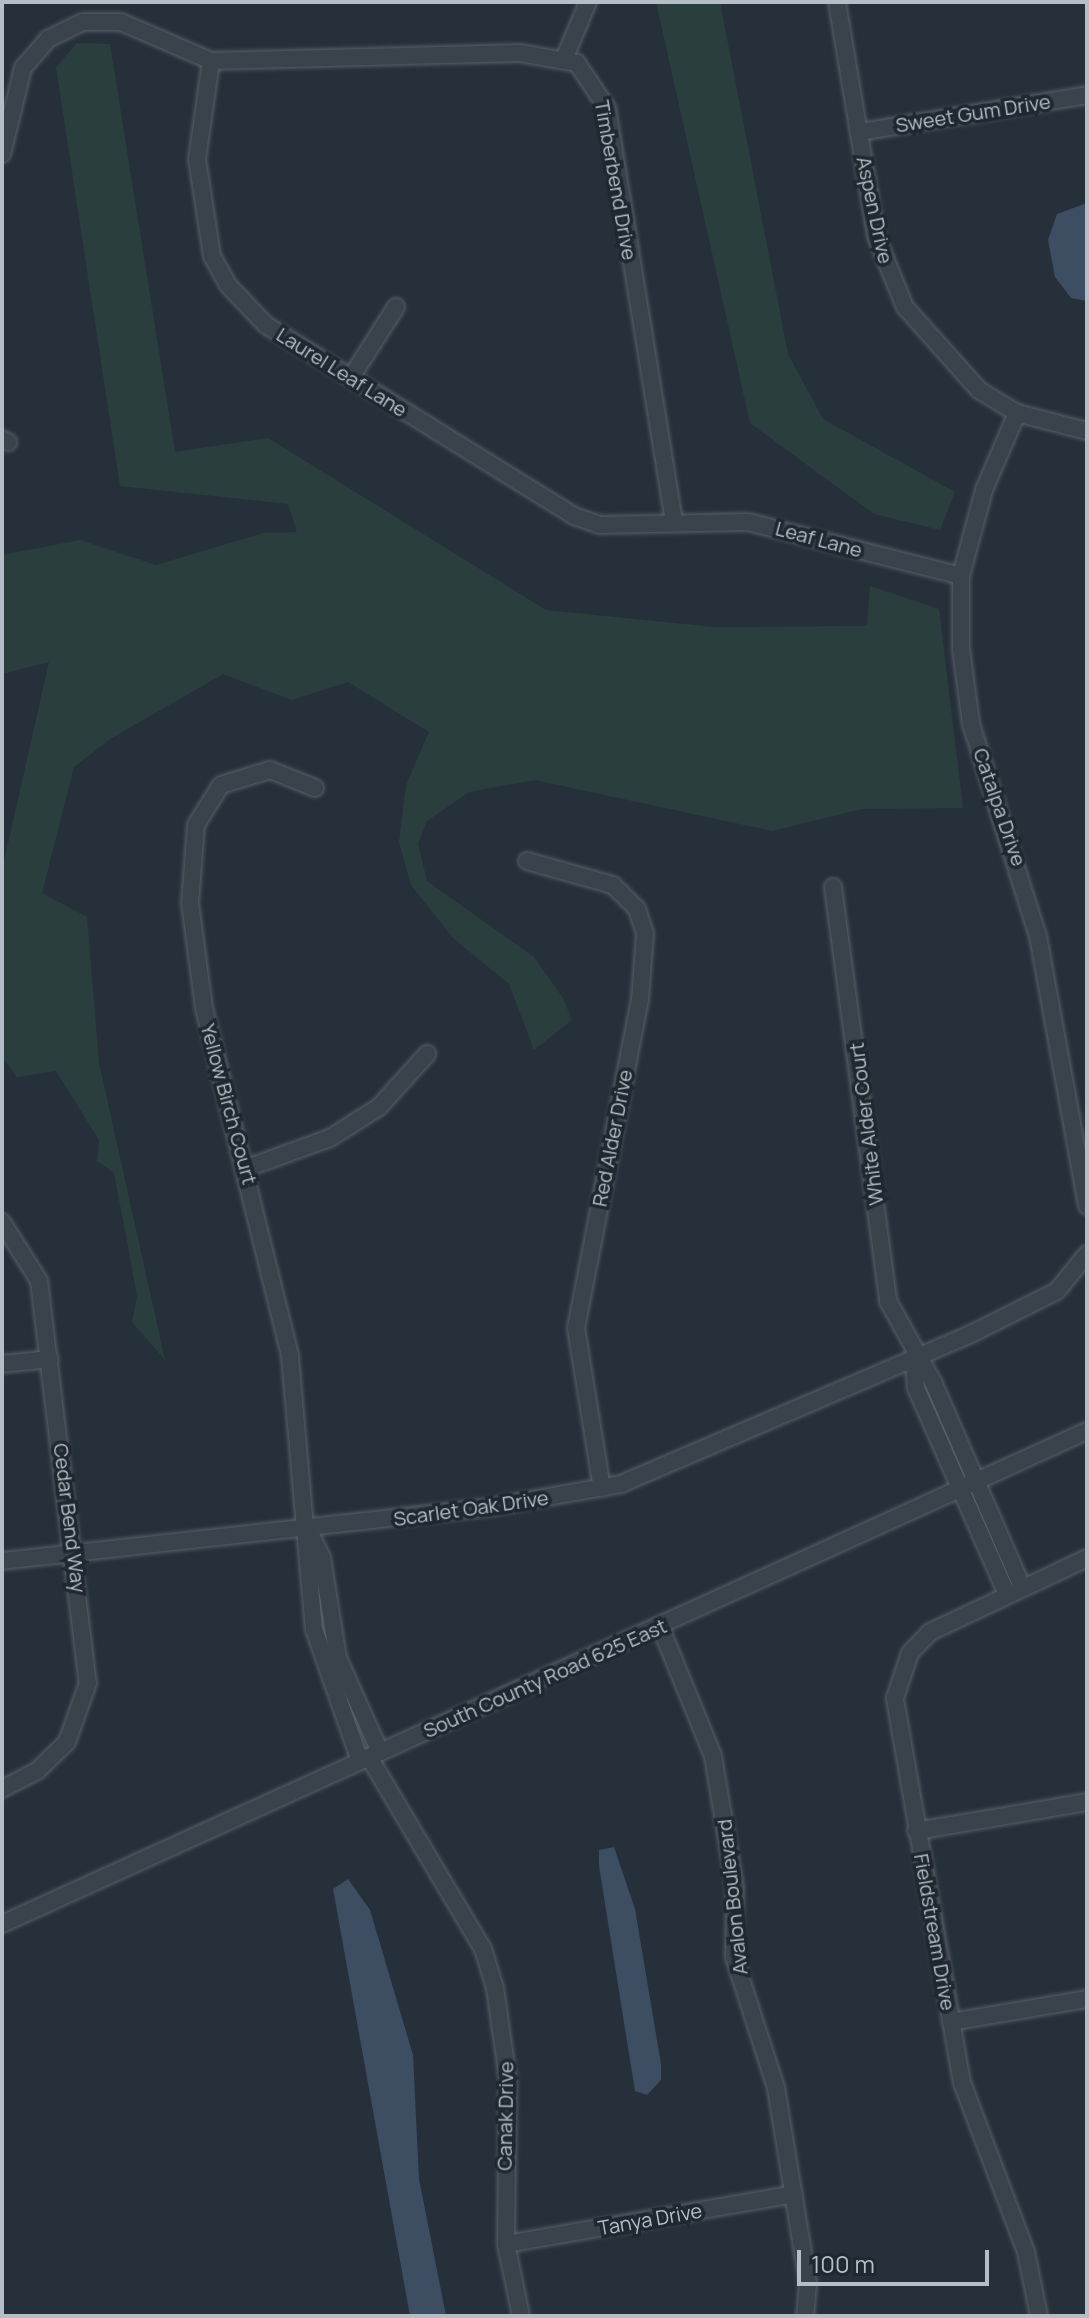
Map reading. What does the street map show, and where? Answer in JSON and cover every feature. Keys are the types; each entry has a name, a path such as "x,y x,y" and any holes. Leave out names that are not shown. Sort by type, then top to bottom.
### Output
{"street":[{"path":"2,154 23,68 38,47 70,26 121,22 211,61 565,57 588,2"},
{"name":"Aspen Drive","path":"837,2 876,236 905,307 953,368 1017,413"},
{"name":"Timberbend Drive","path":"565,57 587,71 607,108 674,520"},
{"name":"Laurel Leaf Lane","path":"211,61 197,159 212,256 228,285 266,325 574,516 600,525 674,520"},
{"name":"Sweet Gum Drive","path":"859,132 1087,95"},
{"path":"352,376 396,307"},
{"path":"1017,413 1087,431"},
{"name":"Catalpa Drive","path":"1017,413 984,490 961,576 971,724 1031,905 1087,1206"},
{"name":"Leaf Lane","path":"674,520 748,522 961,576"},
{"name":"Yellow Birch Court","path":"315,788 280,772 247,772 211,795 196,825 193,958 247,1168 290,1356 308,1529 314,1629 369,1757"},
{"name":"Red Alder Drive","path":"527,861 613,885 637,909 645,933 640,999 576,1328 602,1488"},
{"name":"White Alder Court","path":"833,887 888,1301 974,1481"},
{"path":"247,1168 330,1138 379,1107 427,1054"},
{"name":"Cedar Bend Way","path":"2,1222 37,1273 88,1663 84,1704 53,1758 2,1789"},
{"path":"914,1355 1057,1291 1087,1254"},
{"name":"Scarlet Oak Drive","path":"2,1561 308,1529 602,1488 679,1464 914,1355"},
{"name":"White Alder Court","path":"914,1355 916,1388 958,1489"},
{"path":"2,1364 50,1359"},
{"name":"South County Road 625 East","path":"2,1924 1087,1431"},
{"path":"974,1481 1015,1590"},
{"path":"958,1489 1015,1590"},
{"name":"Fieldstream Drive","path":"1039,2316 1026,2252 970,2114 895,1707 900,1672 930,1632 1087,1558"},
{"name":"Avalon Boulevard","path":"660,1626 713,1756 735,1887 734,1957 773,2075 808,2284 805,2316"},
{"name":"Canak Drive","path":"369,1757 483,1949 495,1988 508,2079 506,2244 521,2316"},
{"path":"916,1831 1087,1802"},
{"path":"951,2022 1087,1999"},
{"name":"Tanya Drive","path":"506,2244 794,2194"}],"shaded area":[{"path":"656,2 720,2 788,354 823,419 955,492 940,530 874,514 750,423"},
{"path":"77,43 110,44 175,452 268,438 546,610 714,627 867,626 870,586 939,609 963,808 862,809 772,831 535,780 469,792 427,821 418,844 427,881 534,957 563,998 572,1020 534,1050 509,984 453,938 411,885 399,842 406,785 429,732 348,682 292,700 223,674 110,739 74,767 42,893 87,917 99,1063 165,1360 132,1322 137,1297 129,1252 114,1173 97,1161 99,1140 56,1071 17,1077 2,1057 2,870 49,662 2,674 2,555 80,540 156,565 264,533 297,532 288,504 120,486 56,67"}],"water":[{"path":"1087,203 1087,301 1071,298 1055,277 1048,240 1057,214"},
{"path":"614,1847 635,1909 661,2064 661,2080 647,2095 635,2091 599,1866 599,1850"},
{"path":"348,1879 370,1910 413,2055 419,2179 446,2316 410,2316 333,1889"}]}
